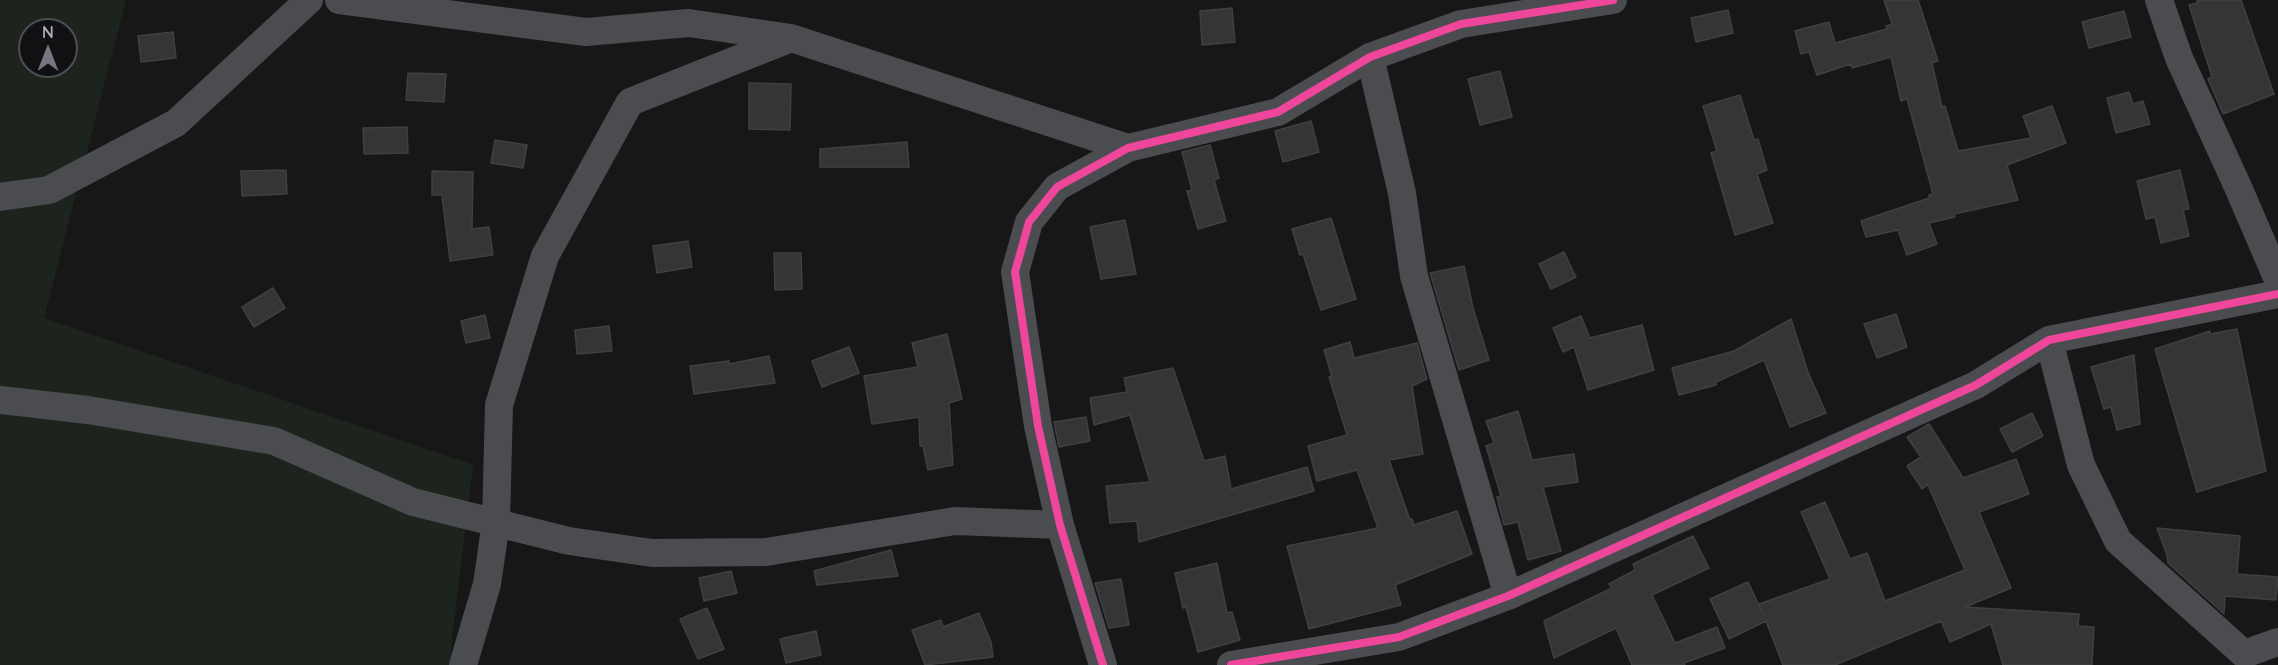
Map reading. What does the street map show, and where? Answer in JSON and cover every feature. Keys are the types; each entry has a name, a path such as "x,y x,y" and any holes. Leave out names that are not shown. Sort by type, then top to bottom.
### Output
{"street":[{"path":"0,197 49,190 176,123 309,0"},
{"path":"339,0 586,32 688,23 791,38 1128,148"},
{"path":"1103,665 1060,525 1038,426 1015,272 1029,222 1058,187 1128,148 1278,112 1370,57 1461,24 1613,0"},
{"path":"2159,0 2179,58 2278,280"},
{"path":"463,665 487,584 496,522 499,405 544,256 630,102 791,38"},
{"path":"1370,57 1402,194 1414,276 1508,596"},
{"path":"1231,665 1399,637 1508,596 1976,385 2049,340 2278,294"},
{"path":"2049,340 2081,465 2118,541 2244,654 2278,642"},
{"path":"0,400 88,410 274,441 413,502 569,541 652,553 766,552 955,521 1060,525"}],"shaded area":[{"path":"0,0 126,0 44,318 473,465 449,665 0,665"}],"building":[{"path":"1884,0 1918,0 1938,61 1932,63 1942,107 1945,106 1958,151 2031,138 2023,116 2052,106 2066,143 2007,165 2018,200 1954,214 1955,217 1929,223 1937,244 1907,255 1898,230 1866,237 1861,221 1929,198 1929,195 1933,194 1907,99 1901,101 1891,57 1852,68 1851,64 1817,75 1809,52 1801,54 1795,31 1829,22 1835,43 1887,29 1886,26 1892,24"},
{"path":"2197,0 2241,0 2274,94 2223,114 2208,79 2212,77 2189,5 2198,3"},
{"path":"1232,8 1235,42 1202,45 1200,11"},
{"path":"1728,10 1733,33 1696,42 1691,18"},
{"path":"2124,11 2131,37 2089,48 2082,22"},
{"path":"173,32 176,58 141,62 138,36"},
{"path":"1500,71 1512,117 1480,125 1468,79"},
{"path":"408,73 446,74 444,102 406,100"},
{"path":"749,83 791,84 790,130 749,129"},
{"path":"2129,92 2133,104 2143,101 2150,124 2116,133 2107,98"},
{"path":"1740,95 1754,140 1758,139 1767,170 1757,174 1773,223 1735,235 1711,153 1717,151 1703,106"},
{"path":"1311,121 1319,152 1283,162 1275,131"},
{"path":"407,127 408,153 364,154 363,128"},
{"path":"495,140 527,145 523,168 491,163"},
{"path":"907,142 909,167 820,167 820,149"},
{"path":"1210,145 1219,178 1214,180 1226,221 1198,229 1187,191 1192,190 1182,152"},
{"path":"286,170 287,194 242,196 241,171"},
{"path":"2180,170 2189,209 2183,210 2189,236 2161,243 2155,217 2146,219 2137,181"},
{"path":"432,171 473,172 472,229 489,227 493,255 450,261 442,195 432,195"},
{"path":"1331,218 1356,299 1321,310 1303,254 1300,255 1292,229"},
{"path":"1125,220 1136,274 1101,279 1090,227"},
{"path":"688,241 692,267 657,273 653,246"},
{"path":"1564,252 1576,277 1551,289 1539,264"},
{"path":"774,253 801,253 802,289 775,290"},
{"path":"1464,266 1473,308 1489,360 1459,370 1430,273"},
{"path":"273,288 285,308 254,327 242,307"},
{"path":"1896,314 1907,347 1877,358 1864,324"},
{"path":"485,315 490,338 466,343 461,321"},
{"path":"1581,316 1590,338 1642,325 1654,370 1588,390 1574,347 1563,352 1553,328"},
{"path":"1791,319 1808,372 1826,413 1790,427 1764,360 1716,382 1716,385 1679,395 1672,368 1734,351"},
{"path":"609,326 612,351 577,354 575,330"},
{"path":"2237,329 2266,471 2197,492 2155,349 2210,331 2210,334"},
{"path":"947,334 962,399 949,403 953,465 928,470 923,446 920,446 919,417 872,424 864,376 918,367 912,343"},
{"path":"1350,342 1354,358 1417,343 1427,379 1412,386 1423,454 1389,460 1410,520 1412,519 1414,525 1457,511 1472,554 1395,585 1401,605 1309,629 1287,546 1378,528 1357,470 1317,481 1308,446 1347,435 1329,377 1332,377 1324,350"},
{"path":"849,347 859,373 822,387 812,361"},
{"path":"2134,355 2140,424 2117,430 2111,407 2104,409 2091,367"},
{"path":"769,356 775,383 694,394 690,366 729,361 729,364"},
{"path":"1173,368 1204,461 1225,456 1231,489 1307,467 1314,491 1139,542 1137,521 1110,523 1106,486 1150,482 1130,415 1094,425 1090,398 1127,392 1124,378"},
{"path":"1518,411 1532,460 1574,454 1578,482 1543,487 1561,551 1528,560 1518,522 1504,525 1497,497 1501,496 1486,446 1494,443 1486,421"},
{"path":"2032,413 2043,436 2012,452 2000,429"},
{"path":"1086,417 1090,441 1059,447 1054,422"},
{"path":"1929,424 1963,478 2016,459 2029,494 1979,512 2011,588 1965,607 2079,614 2078,626 2094,627 2092,665 2003,665 1991,624 1950,642 1941,621 1835,665 1783,665 1766,621 1729,639 1710,599 1748,582 1763,614 1759,604 1830,579 1801,512 1825,502 1850,559 1867,553 1885,601 1965,570 1928,485 1922,489 1907,466 1921,457 1907,437"},
{"path":"2157,528 2240,536 2237,574 2278,577 2276,600 2225,596 2224,614 2168,563"},
{"path":"1693,536 1709,568 1652,595 1675,643 1717,627 1725,648 1684,663 1685,665 1632,665 1616,628 1554,658 1544,621 1612,588 1609,584 1635,570 1633,564"},
{"path":"891,550 898,576 817,585 814,571"},
{"path":"1217,563 1227,613 1232,612 1240,640 1198,652 1186,607 1183,608 1175,573"},
{"path":"731,571 737,593 704,601 699,578"},
{"path":"1121,579 1129,625 1109,628 1095,583"},
{"path":"707,608 724,649 698,659 680,619"},
{"path":"979,613 991,642 993,657 925,665 912,630 941,620 943,627"},
{"path":"816,631 821,655 786,663 780,639"}],"cycle path":[{"path":"1103,665 1060,525 1038,426 1015,272 1029,222 1057,187 1128,148 1278,112 1370,57 1461,24 1613,0"},
{"path":"1231,665 1399,637 1508,596 1976,385 2049,340 2278,294"}]}
